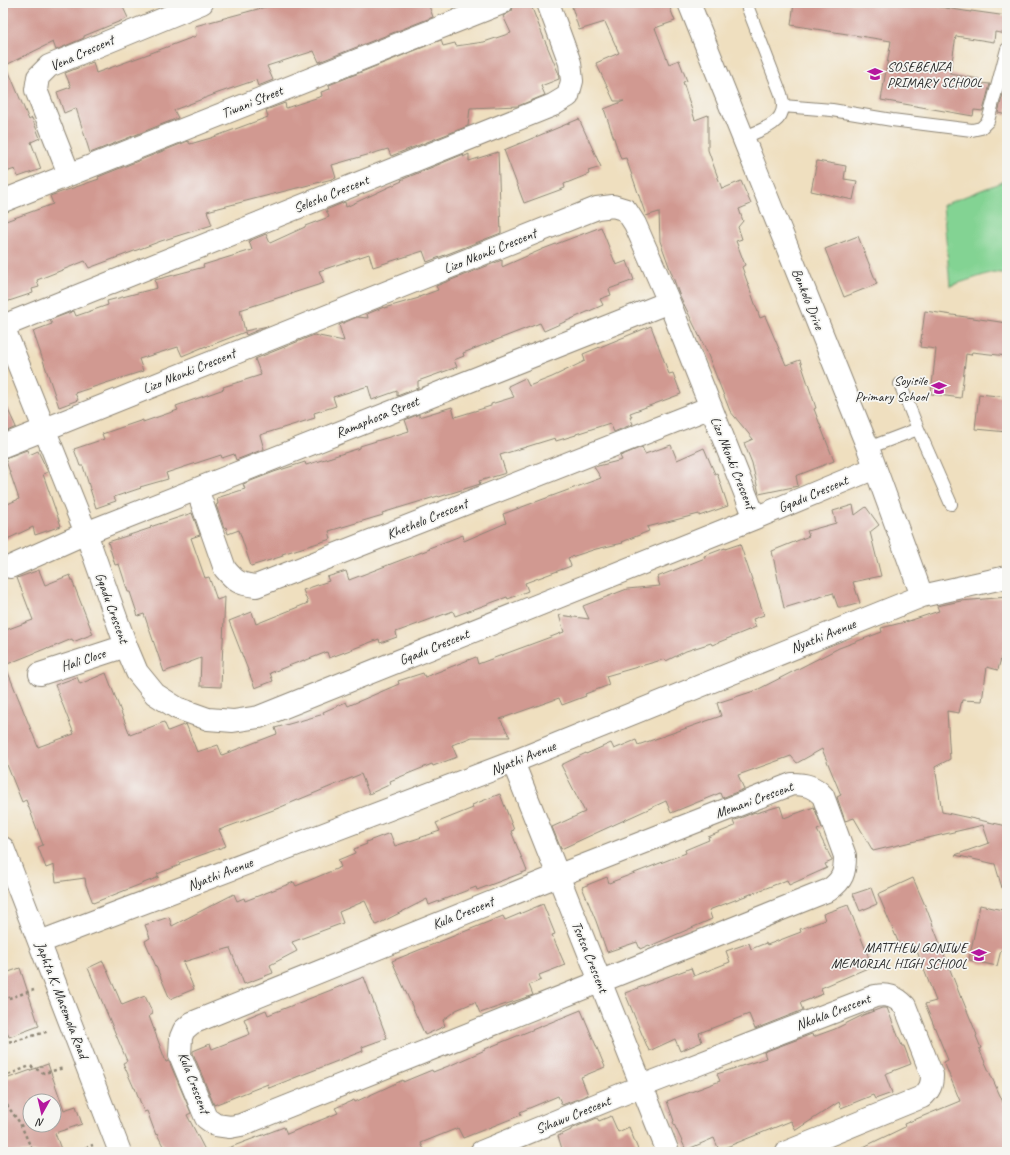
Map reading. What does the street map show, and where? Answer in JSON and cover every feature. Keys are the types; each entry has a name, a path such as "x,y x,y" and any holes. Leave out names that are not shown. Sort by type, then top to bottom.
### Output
{"street":[{"name":"Vena Crescent","path":"69,174 36,90 38,77 49,66 202,3"},
{"name":"Tiwani Street","path":"3,201 502,3"},
{"name":"Selesho Crescent","path":"3,326 553,105 568,96 572,81 570,64 548,3"},
{"name":"Bonkolo Drive","path":"689,3 876,468 922,596"},
{"name":"Lizo Nkonki Crescent","path":"45,429 597,208 613,206 626,210 634,224 669,302 755,518"},
{"name":"Ramaphosa Street","path":"86,533 669,302"},
{"name":"Gqadu Crescent","path":"3,326 86,533 126,646 137,672 155,694 177,708 208,719 233,721 259,717 876,468"},
{"name":"Khethelo Crescent","path":"197,489 225,569 233,579 242,584 256,586 711,406"},
{"path":"3,446 45,429"},
{"path":"10,567 86,533"},
{"name":"Nyathi Avenue","path":"40,942 513,762 922,596 1007,577"},
{"name":"Hali Close","path":"40,674 126,646"},
{"name":"Tsotsa Crescent","path":"513,762 557,876 668,1152"},
{"name":"Memani Crescent","path":"557,876 792,784 810,786 818,790 823,796 845,856 843,876 838,884 829,890 599,981"},
{"name":"Japhta K. Masemola Road","path":"3,848 120,1152"},
{"name":"Kula Crescent","path":"557,876 192,1023 184,1030 181,1037 180,1056 206,1118 216,1125 230,1127 241,1125 599,981"},
{"name":"Nkohla Crescent","path":"642,1086 875,996 884,994 893,996 900,1000 905,1006 932,1075 932,1084 929,1091 914,1100 787,1152"},
{"name":"Sihawu Crescent","path":"482,1152 642,1086"}],"lane":[{"path":"743,138 776,121 781,115 783,106 781,94 746,3"},
{"path":"783,106 832,110 892,120 972,130 981,128 988,121 1007,49"},
{"path":"900,384 951,504"},
{"path":"868,448 918,429"}],"path":[{"path":"3,1000 55,983"},
{"path":"3,1042 14,1041 71,1025"},
{"path":"3,1077 30,1066 44,1073 86,1063"},
{"path":"3,1100 20,1123 33,1152"}],"green space":[{"path":"1007,180 1007,274 993,272 950,286 943,205"}],"building":[{"path":"3,3 121,3 128,18 84,36 84,38 56,50 53,42 6,65 29,120 32,118 40,138 31,142 41,169 18,177 15,169 3,173"},
{"path":"280,3 428,3 433,17 319,62 314,51 267,66 273,80 258,86 256,80 174,110 178,118 90,153 76,108 64,113 57,92 71,87 65,73 93,62 96,73 196,36 195,26"},
{"path":"514,3 530,3 558,72 559,79 541,86 545,95 518,106 470,108 468,126 391,156 388,149 332,165 336,178 207,211 212,225 161,241 89,268 85,261 37,280 39,287 32,289 33,293 3,303 3,222 53,204 50,196 99,179 98,177 188,141 190,144 211,138 268,117 266,110 285,103 286,108 322,96 321,92 330,89 329,85 441,40 443,46 455,43 456,46 484,42 511,33 503,16 512,11"},
{"path":"584,3 668,3 675,21 655,28 669,64 679,60 687,81 683,82 695,120 708,115 708,150 722,189 741,181 751,204 739,209 743,221 738,227 742,239 736,241 745,265 742,267 760,318 765,316 786,365 800,360 816,408 814,409 834,461 796,476 798,486 759,494 752,463 744,443 753,439 730,411 706,350 679,294 660,241 659,212 646,216 626,158 621,159 604,109 624,101 614,101 596,63 619,53 605,22 579,30 572,7"},
{"path":"794,3 914,3 1007,16 1007,34 995,32 994,42 956,36 950,74 979,79 978,83 990,84 983,111 974,110 973,116 881,100 891,41 791,25"},
{"path":"1005,86 1007,87 1007,115 998,113"},
{"path":"579,119 601,167 588,171 589,174 564,184 565,188 524,203 504,150"},
{"path":"498,152 501,233 427,262 423,251 373,267 369,254 319,271 324,283 240,310 245,331 268,326 246,335 245,332 182,356 178,347 139,359 143,371 75,393 78,400 59,407 33,331 52,324 50,320 74,311 76,316 108,305 107,301 157,288 155,280 204,267 203,265 252,250 249,241 266,234 270,243 305,226 329,217 326,210 345,202 346,207 402,181 401,180 464,154 463,157 469,154 469,161"},
{"path":"817,161 846,166 844,179 857,181 853,200 811,191"},
{"path":"601,227 616,265 627,261 634,280 609,289 611,295 600,299 603,305 544,331 540,323 463,353 464,356 454,360 457,367 418,381 418,388 397,396 397,391 372,400 368,386 333,397 336,406 314,413 315,418 260,435 264,449 236,460 234,454 222,458 221,455 166,473 168,479 140,487 141,488 114,497 116,501 96,508 83,466 80,466 74,449 104,439 102,434 178,410 176,406 224,389 223,387 261,375 255,359 314,335 344,341 339,325 357,317 368,318 367,314 384,307 419,298 438,290 436,286 502,260 502,267 543,249"},
{"path":"858,236 877,284 844,297 825,249"},
{"path":"925,311 1007,323 1007,356 972,352 971,355 966,354 961,398 931,394 936,349 920,347"},
{"path":"651,326 669,374 673,373 681,394 630,413 633,424 614,432 610,423 556,441 555,438 500,455 506,473 479,481 480,484 382,513 383,515 329,531 331,539 282,554 283,556 251,566 239,530 228,534 226,527 224,528 216,505 218,504 217,498 245,489 243,484 305,462 306,465 409,431 405,420 419,414 419,417 452,407 455,417 491,406 491,404 514,397 508,386 525,378 529,386 552,377 585,361 583,354"},
{"path":"979,394 1007,397 1007,432 975,429"},
{"path":"3,399 16,427 3,433"},
{"path":"671,445 677,460 704,448 715,474 717,473 728,506 699,516 699,514 647,527 649,531 622,542 623,543 596,549 568,558 571,566 525,583 528,591 455,616 453,611 396,632 397,637 380,643 379,639 329,658 327,652 304,660 270,673 273,681 255,688 229,621 252,612 256,624 308,603 303,590 329,581 327,577 346,571 349,580 463,535 464,541 506,523 503,514 601,478 594,467 622,460 620,456 642,447 645,454"},
{"path":"27,450 29,455 38,451 48,472 43,474 61,526 35,535 33,527 3,541 3,506 19,499 5,458"},
{"path":"853,505 855,515 866,507 879,525 870,532 881,576 853,582 860,603 846,607 838,607 833,593 784,608 772,551 809,536 807,531 836,523 833,511"},
{"path":"192,513 200,535 191,538 205,578 209,577 217,600 225,597 221,687 200,686 201,658 164,672 144,614 138,616 119,564 115,565 108,542"},
{"path":"740,544 764,615 753,619 756,627 712,645 711,643 686,651 666,661 665,659 606,676 609,685 562,705 559,698 500,719 510,737 472,737 452,745 457,757 433,766 432,764 390,781 391,784 369,794 361,774 276,809 219,830 226,846 179,863 180,865 157,874 159,877 93,903 85,878 56,882 54,865 46,868 38,847 43,845 26,800 22,802 3,755 3,631 33,620 17,578 39,570 45,585 70,575 93,634 73,642 72,639 5,665 38,747 74,734 55,685 77,677 80,684 106,673 130,735 164,722 168,731 186,724 197,752 218,745 222,755 277,734 275,728 324,714 323,712 346,702 348,706 399,684 398,681 423,673 425,677 476,657 478,664 564,632 559,615 589,619 583,606 627,589 660,586 657,577 705,558 704,556"},
{"path":"1007,597 1007,634 998,670 987,667 982,701 962,700 959,713 947,711 950,759 935,767 942,812 1007,826 1007,887 1002,888 995,864 955,855 989,843 983,825 873,851 854,818 845,821 837,797 841,795 822,749 797,763 791,756 738,775 744,789 722,798 720,793 671,813 666,801 561,849 552,827 585,812 561,765 611,743 614,749 636,740 638,745 721,716 717,703 757,690 839,648 882,632 881,628 939,611 937,606 961,601"},
{"path":"500,794 514,830 511,831 527,871 477,890 476,887 429,905 427,899 376,925 365,901 339,912 343,923 292,942 297,951 270,965 273,973 244,984 230,948 183,962 194,989 170,999 145,941 150,938 145,925 169,917 172,926 234,894 237,901 244,898 245,901 294,882 296,886 341,867 338,860 355,853 354,849 367,844 366,842 390,833 395,846 440,831 436,823 473,808 472,805"},
{"path":"780,806 784,818 814,807 822,828 817,830 832,860 825,864 827,868 789,885 787,880 709,910 712,919 650,946 649,945 640,949 637,942 607,952 582,887 607,877 609,883 686,853 685,850 709,840 708,837 735,826 733,821 755,812 756,813"},
{"path":"913,878 977,1035 976,1036 981,1048 979,1049 1007,1111 1007,1152 853,1152 905,1127 904,1124 960,1101 944,1062 948,1060 925,1004 936,1001 915,946 902,951 878,894"},
{"path":"871,888 877,904 860,911 853,894"},
{"path":"543,904 555,934 552,935 565,965 539,975 541,980 529,985 533,995 480,1013 475,1002 456,1010 443,1020 445,1026 425,1035 392,961 503,916 505,920"},
{"path":"848,905 871,963 869,964 870,967 821,988 823,994 800,1003 803,1010 755,1029 749,1014 699,1033 702,1042 680,1051 675,1039 649,1051 625,993 691,968 694,976 730,962 726,951 749,943 751,949 766,943 767,945 801,932 800,929 825,920 823,914"},
{"path":"980,905 1007,911 1007,952 1001,950 997,966 969,960"},
{"path":"103,961 122,1005 145,996 153,1014 149,1016 166,1062 169,1061 191,1113 187,1115 206,1152 166,1152 157,1134 156,1135 147,1111 144,1112 123,1063 127,1061 88,968"},
{"path":"20,968 39,1026 9,1037 3,1020 3,974"},
{"path":"364,977 387,1038 362,1047 363,1051 269,1088 268,1084 214,1105 193,1051 210,1044 212,1049 250,1034 244,1019 266,1010 268,1015"},
{"path":"882,1008 887,1008 911,1064 885,1074 892,1093 875,1099 873,1095 841,1108 839,1102 796,1130 791,1121 719,1150 714,1138 686,1150 673,1122 674,1121 667,1101 720,1081 717,1074 766,1058 764,1052 812,1034 813,1037 835,1029 863,1015"},
{"path":"581,1010 605,1067 581,1077 588,1095 562,1105 558,1096 520,1112 521,1115 463,1138 458,1128 421,1143 425,1152 224,1152 223,1150 284,1127 287,1134 338,1113 335,1108 354,1100 355,1102 403,1080 403,1082 432,1070 433,1072 451,1065 485,1049"},
{"path":"48,1064 58,1093 22,1093 22,1133 55,1133 62,1152 3,1152 3,1080"},
{"path":"62,1104 64,1110 76,1106 82,1124 62,1131"},
{"path":"611,1116 618,1132 629,1127 639,1152 563,1152 558,1136 597,1118 599,1121"}],"place":[{"name":"SOSEBENZA PRIMARY SCHOOL","path":"875,74"},
{"name":"Soyisile Primary School","path":"939,388"},
{"name":"MATTHEW GONIWE MEMORIAL HIGH SCHOOL","path":"979,955"}]}
